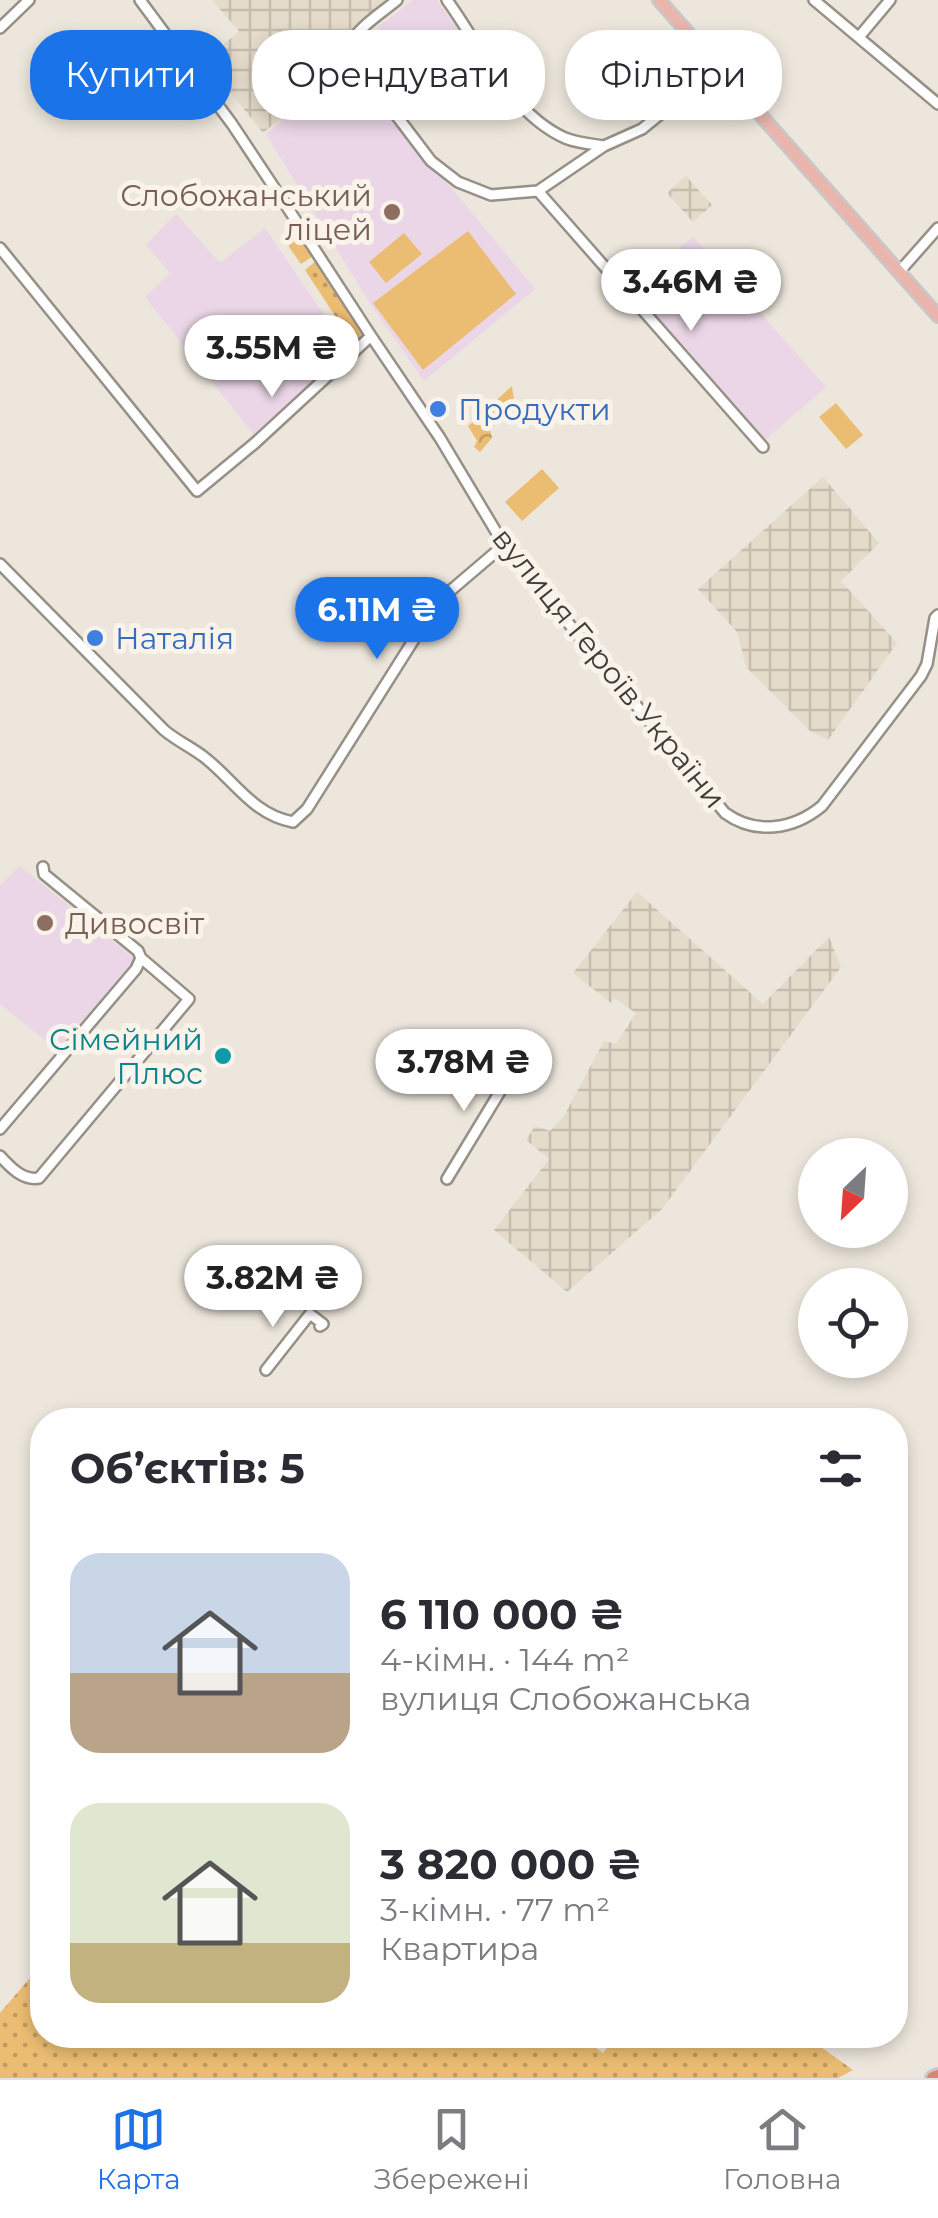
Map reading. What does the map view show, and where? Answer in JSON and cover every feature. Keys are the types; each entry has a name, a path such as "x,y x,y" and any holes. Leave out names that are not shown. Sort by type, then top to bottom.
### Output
{"main road":[{"path":"659,0 685,30"},
{"path":"765,120 938,316"}],"street":[{"path":"0,28 29,0"},
{"name":"вулиця Героїв України","path":"140,0 232,124 440,438 504,545 725,813 738,822 764,828 802,819 822,806 921,676 938,615"},
{"path":"398,0 350,40 346,49 431,160 458,182 491,194 538,191 604,146 642,130 654,120"},
{"path":"447,0 514,98 542,126 570,140 604,146"},
{"path":"814,0 938,104"},
{"path":"860,37 890,0"},
{"path":"582,142 586,159"},
{"path":"538,191 763,446"},
{"path":"899,272 938,228"},
{"path":"0,249 197,490 255,443 370,336"},
{"path":"0,564 164,730 203,756 273,818 293,822 307,809 430,614 504,545"},
{"path":"0,1156 19,1174 39,1178 189,998 44,874 43,868"},
{"path":"0,1129 136,969 141,958"},
{"path":"447,1179 513,1070"},
{"path":"266,1370 310,1314 323,1324 320,1326"}],"shaded area":[{"path":"212,0 389,0 351,30 252,30 252,119 232,95 232,37 239,31"},
{"path":"413,0 437,0 459,30 380,30 378,27"},
{"path":"253,120 278,120 263,133"},
{"name":"Слобожанський ліцей","path":"283,120 395,120 535,289 424,381 371,305 266,134"},
{"path":"686,176 712,205 693,222 667,193"},
{"path":"176,214 220,263 265,228 348,350 254,435 145,297 170,273 146,245"},
{"path":"693,237 826,387 766,439 632,287"},
{"path":"823,477 879,543 841,581 897,643 828,740 810,731 746,667 737,632 698,589"},
{"name":"Дивосвіт","path":"20,866 135,959 57,1050 0,1004 0,886"},
{"path":"637,892 763,1004 829,937 841,967 662,1209 567,1292 494,1230 549,1159 526,1140 535,1126 550,1131 564,1116 604,1041 616,1044 636,1013 614,998 611,1003 573,973"}],"green space":[{"path":"468,231 516,294 423,370 373,303"},
{"path":"288,233 303,237 313,256 301,264 289,247"},
{"path":"404,233 422,254 386,283 369,262"},
{"path":"317,260 364,335 353,343 305,270"},
{"path":"512,386 515,407 490,429 492,438 480,452 474,447 477,441 468,426"},
{"path":"836,403 863,435 846,449 819,417"},
{"path":"542,469 559,488 522,521 505,502"},
{"path":"30,1978 30,2048 596,2048 603,2053 607,2048 822,2048 853,2070 838,2078 0,2078 0,2013"}],"place":[{"name":"Слобожанський ліцей","path":"392,212"},
{"name":"Продукти","path":"438,409"},
{"name":"Наталія","path":"95,638"},
{"name":"Дивосвіт","path":"45,923"},
{"name":"Сімейний Плюс","path":"223,1056"}]}
